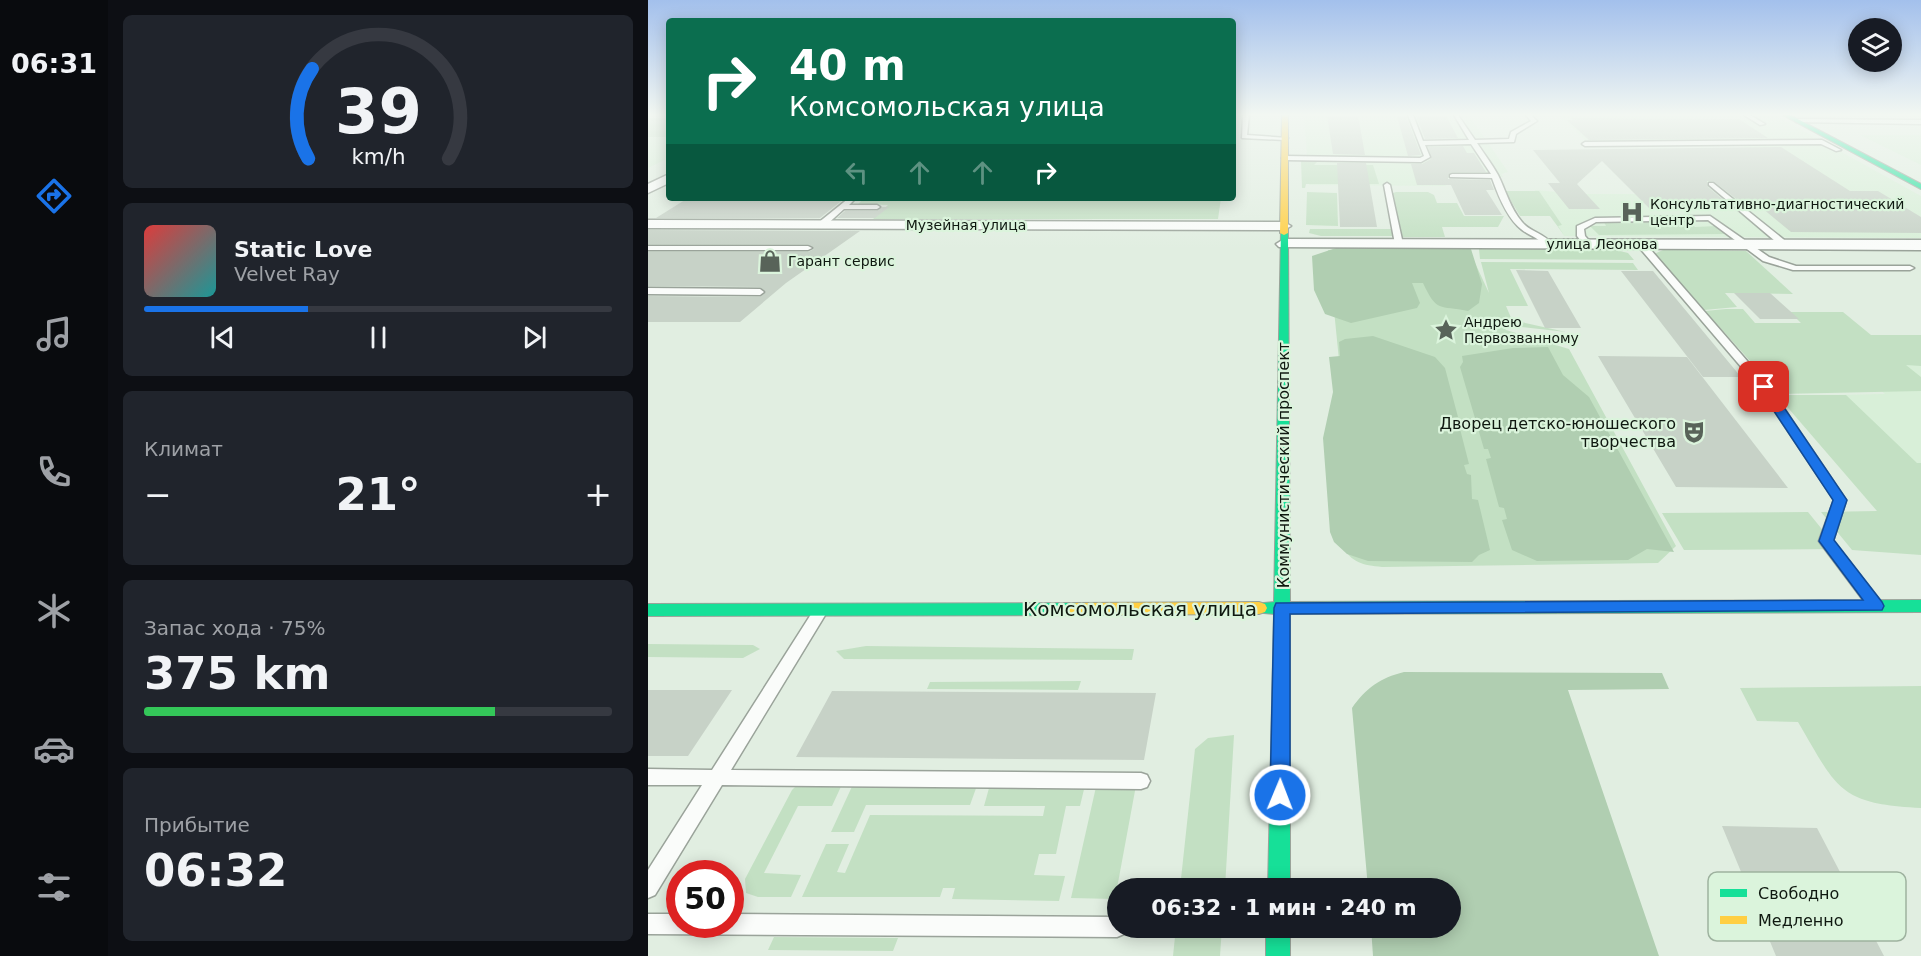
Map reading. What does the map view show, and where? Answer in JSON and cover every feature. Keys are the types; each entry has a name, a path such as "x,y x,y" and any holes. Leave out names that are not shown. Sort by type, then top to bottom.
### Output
{"main road":[{"name":"Коммунистический проспект","path":"1279,878 1285,160"},
{"path":"1864,160 1921,188"},
{"name":"Комсомольская улица","path":"648,610 1921,606"},
{"path":"1278,938 1278,956"}],"street":[{"path":"648,189 666,180"},
{"name":"Музейная улица","path":"648,224 1284,226"},
{"name":"улица Леонова","path":"1284,243 1921,245"}],"lane":[{"path":"1395,160 1422,160"},
{"path":"1484,160 1522,227 1544,238 1548,244"},
{"path":"1452,176 1495,176"},
{"path":"1711,184 1785,245"},
{"path":"1387,185 1399,244"},
{"path":"821,225 849,201"},
{"path":"842,207 877,207"},
{"path":"1588,244 1581,236 1580,228 1595,220 1710,218 1766,259 1796,268 1910,268"},
{"path":"1641,244 1764,387 1840,500 1826,541 1876,606"},
{"path":"648,248 808,248"},
{"path":"648,291 760,292"},
{"path":"648,888 820,611"},
{"path":"648,777 1141,780"},
{"path":"648,924 1107,927"}],"shaded area":[{"path":"648,160 666,160 648,168"},
{"path":"1307,160 1500,160 1508,172 1501,174 1503,177 1443,178 1446,186 1309,185"},
{"path":"1729,160 1855,160 1921,196 1921,238 1564,236 1535,190 1579,194 1693,194 1675,177"},
{"path":"1910,160 1921,160 1921,165"},
{"path":"1301,161 1318,161 1314,165 1373,165 1379,184 1306,184 1305,188 1302,188"},
{"path":"1505,191 1539,191 1562,225 1558,226 1564,235 1550,216 1520,216"},
{"path":"1307,192 1337,193 1338,226 1306,225"},
{"path":"1428,192 1434,195 1437,203 1457,203 1464,216 1504,216 1498,227 1442,227 1445,237 1401,237 1390,194"},
{"path":"861,201 1221,201 1218,219 873,219 888,205 858,204"},
{"path":"1604,222 1689,222 1695,227 1717,226 1726,234 1599,235 1590,226 1606,226"},
{"path":"1310,229 1391,229 1393,236 1321,236 1309,233"},
{"path":"1336,248 1471,249 1482,284 1479,303 1468,311 1440,306 1432,299 1423,283 1412,283 1420,303 1417,308 1351,323 1325,314 1314,290 1312,256"},
{"path":"1479,249 1616,250 1628,253 1634,260 1480,259"},
{"path":"1328,250 1469,250 1489,293 1481,262 1633,263 1638,270 1510,269 1528,306 1506,306 1512,320 1566,332 1503,325 1506,330 1569,349 1676,546 1658,563 1382,567 1363,564 1349,556 1342,545 1339,360"},
{"path":"1663,250 1746,251 1793,294 1725,293 1737,307 1704,310 1654,254"},
{"path":"1743,309 1755,323 1801,323 1790,312 1843,312 1871,335 1921,335 1921,366 1906,365 1921,377 1921,391 1780,394 1705,311"},
{"path":"1373,336 1435,357 1445,368 1458,417 1453,418 1455,425 1459,425 1469,464 1464,465 1467,474 1471,475 1472,499 1478,500 1490,550 1479,555 1472,562 1368,561 1347,554 1334,542 1330,532 1323,438 1333,392 1329,357 1340,356 1339,342 1345,339"},
{"path":"1921,338 1921,537 1791,396 1885,394 1843,356"},
{"path":"1548,347 1563,375 1589,397 1674,552 1647,549 1628,560 1537,561 1512,550 1502,520 1507,519 1504,508 1499,507 1486,459 1491,458 1488,449 1484,449 1460,367 1463,362 1462,356 1513,348"},
{"path":"1777,395 1846,395 1917,463 1921,463 1921,555 1852,550 1821,512 1877,511"},
{"path":"1808,512 1838,549 1684,550 1662,513"},
{"path":"648,644 753,645 760,649 743,658 648,657"},
{"path":"866,646 1134,649 1132,660 844,659 836,651"},
{"path":"1404,672 1662,673 1669,689 1568,690 1659,956 1373,956 1372,938 1461,938 1461,878 1367,878 1352,708 1374,685"},
{"path":"1081,681 1078,690 927,689 930,682"},
{"path":"1921,686 1921,808 1872,802 1843,788 1822,763 1798,722 1757,721 1740,688"},
{"path":"1234,735 1226,878 1181,878 1195,749 1208,738"},
{"path":"845,778 832,806 798,806 764,873 801,875 791,897 758,897 746,893 745,879 792,790 796,786"},
{"path":"1098,778 1137,780 1119,878 1107,878 1107,899 1071,898"},
{"path":"855,780 979,780 970,805 866,805 854,832 831,832"},
{"path":"991,781 1086,781 1080,806 1066,806 1056,854 1039,854 1034,875 1065,876 1059,901 952,899 955,888 943,888 940,897 802,897 826,844 849,844 837,872 845,873 870,815 1043,816 1045,806 984,806"},
{"path":"774,937 898,938 893,951 768,950"},
{"path":"1175,938 1221,938 1220,956 1173,956"}],"building":[{"path":"1430,160 1478,160 1486,172 1452,172 1448,175 1448,179 1490,180 1494,190 1486,190 1502,215 1465,215 1451,185 1417,185 1411,164 1422,164"},
{"path":"1541,160 1801,160 1850,191 1878,191 1921,217 1921,233 1791,232 1762,208 1748,208 1713,181 1707,181 1708,187 1733,208 1650,209 1602,161 1577,184 1600,209 1569,209 1548,183 1560,183"},
{"path":"1337,163 1366,163 1377,227 1340,227"},
{"path":"683,201 841,201 820,218 656,218"},
{"path":"882,207 889,207 875,218 837,218 845,211 877,211"},
{"path":"648,230 860,231 786,283 740,322 648,322 648,296 760,297 766,292 760,287 648,286 648,252 808,252 814,249 808,244 648,244"},
{"path":"1516,270 1548,271 1581,328 1545,328"},
{"path":"1621,271 1653,271 1741,377 1703,377"},
{"path":"1734,293 1770,293 1799,319 1760,319"},
{"name":"Дворец детско-юношеского творчества","path":"1598,356 1687,357 1788,488 1676,487"},
{"path":"648,690 732,690 688,756 648,756"},
{"path":"832,691 1156,693 1144,760 796,757"},
{"path":"1722,826 1817,828 1840,872 1741,872"},
{"path":"1770,941 1876,941 1884,956 1776,956"}],"traffic: fast":[{"path":"1870,160 1921,187"},
{"path":"1282,608 1284,233"},
{"path":"1259,608 1921,606"},
{"path":"1279,878 1282,608"},
{"path":"648,610 1076,609"},
{"path":"1278,938 1278,956"}],"traffic: slow":[{"path":"1284,233 1285,160"},
{"path":"1076,609 1259,608"}],"place":[{"name":"Консультативно-диагностический центр","path":"1632,212"},
{"name":"Гарант сервис","path":"770,261"},
{"name":"Андрею Первозванному","path":"1446,330"},
{"name":"Дворец детско-юношеского творчества","path":"1694,432"}],"route":[{"path":"1280,795 1282,608 1876,606 1826,541 1840,500 1764,387"}]}
